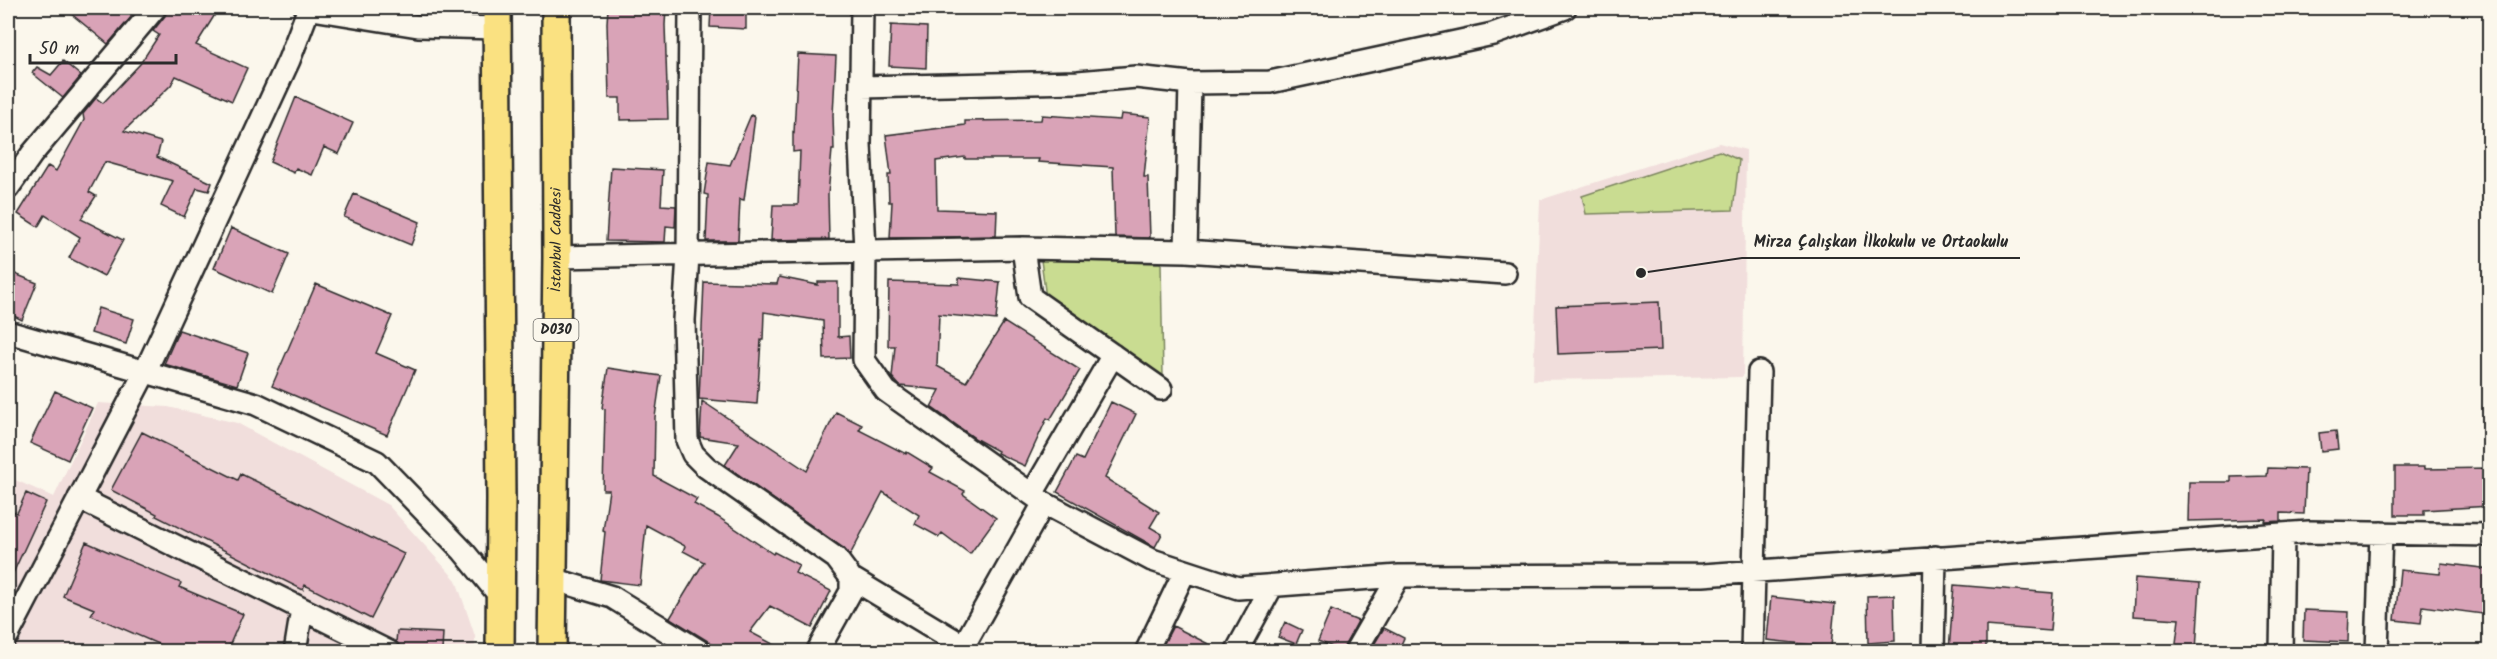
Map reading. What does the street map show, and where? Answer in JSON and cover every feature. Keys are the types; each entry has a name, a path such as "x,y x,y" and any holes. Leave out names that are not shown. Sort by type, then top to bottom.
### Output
{"main road":[{"name":"İstanbul Caddesi","path":"552,651 557,257 556,8"},
{"path":"497,18 500,651"}],"street":[{"path":"8,188 32,154 155,8"},
{"path":"8,635 145,372 289,60 308,8 418,27 497,18"},
{"path":"690,8 688,255 684,331 687,440 693,454 706,467 836,558 850,578 962,649 1113,355"},
{"path":"862,8 860,144 865,250 864,360 886,391 1038,499 1152,560 1185,571 1238,588 1399,576 1703,575 2283,534 2490,535"},
{"path":"861,87 1078,82 1136,77 1190,83 1270,82 1494,34 1564,8"},
{"path":"1186,251 1190,83"},
{"path":"557,257 1023,248 1186,251 1505,273"},
{"path":"1023,248 1029,297 1161,389"},
{"path":"8,332 256,405 377,462 464,551 500,596"},
{"path":"1752,651 1759,372"},
{"path":"79,498 389,651"},
{"path":"2377,651 2381,533"},
{"path":"2281,651 2283,534"},
{"path":"1933,651 1935,557"},
{"path":"1146,651 1185,571"},
{"path":"1355,651 1399,576"},
{"path":"817,651 851,591 850,578"},
{"path":"553,579 612,597 701,651"},
{"path":"1236,651 1272,586"},
{"path":"295,651 302,609"}],"shaded area":[{"path":"1719,143 1746,150 1743,377 1533,380 1540,200"},
{"path":"98,403 168,407 237,423 388,505 456,580 475,636 475,651 8,651 8,490 13,479 54,497"}],"green space":[{"path":"1719,151 1739,160 1733,210 1586,214 1582,196"},
{"path":"1041,260 1161,263 1163,377 1046,298"}],"building":[{"path":"64,8 139,8 108,44"},
{"path":"167,8 207,8 216,13 196,45 247,68 232,101 176,76 171,85 124,131 161,142 157,157 212,183 209,191 197,188 184,217 161,206 173,181 105,162 89,192 96,196 81,219 123,240 104,276 69,258 80,237 45,215 38,227 18,214 48,166 56,171 84,120 83,114 96,98 103,103 140,64 159,35 153,31 165,16"},
{"path":"383,8 451,8 449,14"},
{"path":"608,8 666,8 668,119 620,120 620,98 609,98"},
{"path":"711,8 746,8 746,29 710,27"},
{"path":"891,25 927,27 926,68 889,66"},
{"path":"798,54 836,56 834,150 832,150 828,195 829,239 771,240 773,205 798,205 800,151 793,152 793,132"},
{"path":"63,61 81,76 63,98 32,73 37,67 51,75"},
{"path":"296,97 353,123 339,154 324,147 312,175 296,168 294,173 270,162"},
{"path":"1121,114 1150,117 1144,177 1148,177 1150,238 1115,237 1113,167 1038,162 1039,159 965,159 965,157 936,161 937,209 997,211 996,236 890,238 892,202 889,202 888,175 891,175 886,135 965,125 965,121 1041,120 1042,115 1120,120"},
{"path":"751,115 755,117 744,200 740,199 738,241 706,241 708,195 704,194 709,162 730,165"},
{"path":"611,167 663,170 661,205 676,206 675,227 666,226 665,242 606,241"},
{"path":"354,194 420,222 411,245 344,217"},
{"path":"231,228 289,254 272,294 214,268"},
{"path":"8,271 37,283 22,320 8,313"},
{"path":"779,277 818,285 818,282 838,282 838,337 849,336 850,358 824,359 823,321 764,312 757,404 699,399 704,282 777,284"},
{"path":"959,278 1000,282 996,320 939,314 937,366 966,382 1004,322 1080,370 1050,420 1047,418 1025,466 997,453 998,451 976,439 931,407 940,390 900,386 892,377 895,346 888,346 889,282 959,284"},
{"path":"316,284 392,316 376,353 415,370 387,435 272,386"},
{"path":"1659,302 1661,350 1558,354 1556,306"},
{"path":"98,308 134,319 126,344 91,333"},
{"path":"179,330 248,353 237,385 164,364"},
{"path":"608,368 661,376 655,417 654,476 697,499 694,504 718,517 773,554 774,552 799,565 795,573 831,591 812,628 770,606 750,632 786,651 718,651 708,641 670,618 704,562 683,551 685,546 646,525 640,585 600,580 605,532 603,531 609,490 603,490 605,409 602,408"},
{"path":"55,391 92,408 68,460 30,443"},
{"path":"702,401 807,471 836,412 862,425 859,430 906,454 907,452 933,468 930,472 965,491 963,494 996,518 970,554 942,533 939,537 915,524 919,515 883,492 850,555 725,465 739,443 700,437"},
{"path":"1111,402 1136,414 1105,478 1159,512 1150,527 1162,534 1155,547 1057,492 1076,457 1083,460"},
{"path":"2336,431 2338,449 2321,451 2319,433"},
{"path":"142,432 238,480 241,474 404,554 371,619 305,585 303,590 156,516 157,514 111,490"},
{"path":"2395,467 2490,468 2490,506 2424,510 2424,515 2395,515"},
{"path":"2268,468 2306,469 2304,514 2281,513 2281,521 2265,522 2266,519 2188,521 2189,482 2231,482 2231,477 2267,476"},
{"path":"26,493 46,502 8,584 8,509 17,513"},
{"path":"86,542 181,583 179,587 243,614 227,651 174,651 91,615 94,609 63,596"},
{"path":"2441,563 2490,569 2490,615 2423,606 2421,623 2395,620 2400,570 2440,574"},
{"path":"2135,578 2200,583 2196,651 2175,651 2179,619 2133,616"},
{"path":"1954,585 2053,593 2050,631 1986,626 1986,651 1949,651"},
{"path":"1894,595 1895,641 1868,643 1867,596"},
{"path":"1771,597 1835,604 1831,647 1767,640"},
{"path":"1331,610 1358,621 1342,651 1318,641"},
{"path":"2304,610 2349,612 2348,642 2303,640"},
{"path":"1285,622 1302,630 1296,644 1278,637"},
{"path":"1173,626 1222,651 1160,651"},
{"path":"1384,628 1404,638 1398,651 1370,651"},
{"path":"397,631 443,633 442,651 402,651 396,642"}],"place":[{"name":"Mirza Çalışkan İlkokulu ve Ortaokulu","path":"1641,273"}]}
